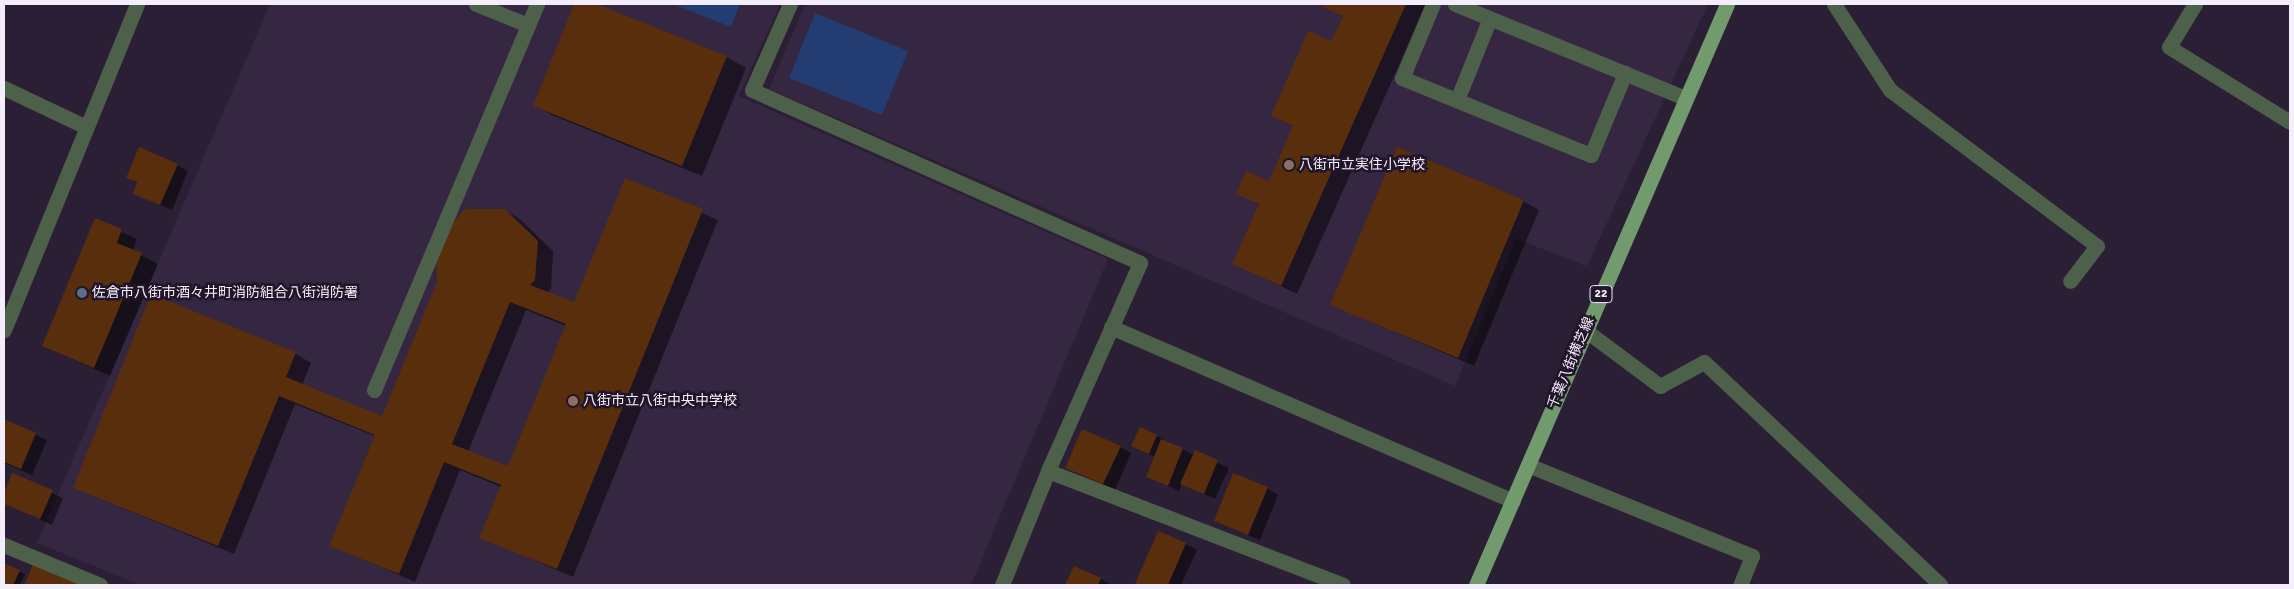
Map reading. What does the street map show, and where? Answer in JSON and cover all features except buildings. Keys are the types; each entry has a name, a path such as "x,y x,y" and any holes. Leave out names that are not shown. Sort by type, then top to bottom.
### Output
{"main road":[{"name":"千葉八街横芝線","path":"1476,585 1727,4"}],"street":[{"path":"4,330 137,4"},
{"path":"476,4 528,25"},
{"path":"374,390 537,4"},
{"path":"790,4 752,90 1140,263 1048,472 1002,585"},
{"path":"1433,4 1402,78 1591,155 1625,73"},
{"path":"1455,4 1685,98"},
{"path":"1834,4 1890,90 2097,246 2070,281"},
{"path":"2195,4 2169,47 2290,122"},
{"path":"1457,100 1490,18"},
{"path":"4,88 86,127"},
{"path":"1111,327 1513,501"},
{"path":"1585,330 1660,386 1704,362 1941,585"},
{"path":"1528,465 1752,556 1740,585"},
{"path":"1048,472 1343,585"},
{"path":"4,546 100,585"}],"shaded area":[{"name":"八街市立八街中央中学校","path":"270,4 780,4 739,96 1108,259 971,585 141,585 37,543"},
{"name":"八街市立実住小学校","path":"805,4 1708,4 1587,266 1516,239 1455,386 769,89"}],"water":[{"path":"673,4 740,4 731,27"},
{"path":"815,13 908,51 882,115 789,78"}],"place":[{"name":"八街市立実住小学校","path":"1289,165"},
{"name":"佐倉市八街市酒々井町消防組合八街消防署","path":"82,293"},
{"name":"八街市立八街中央中学校","path":"573,401"}]}
